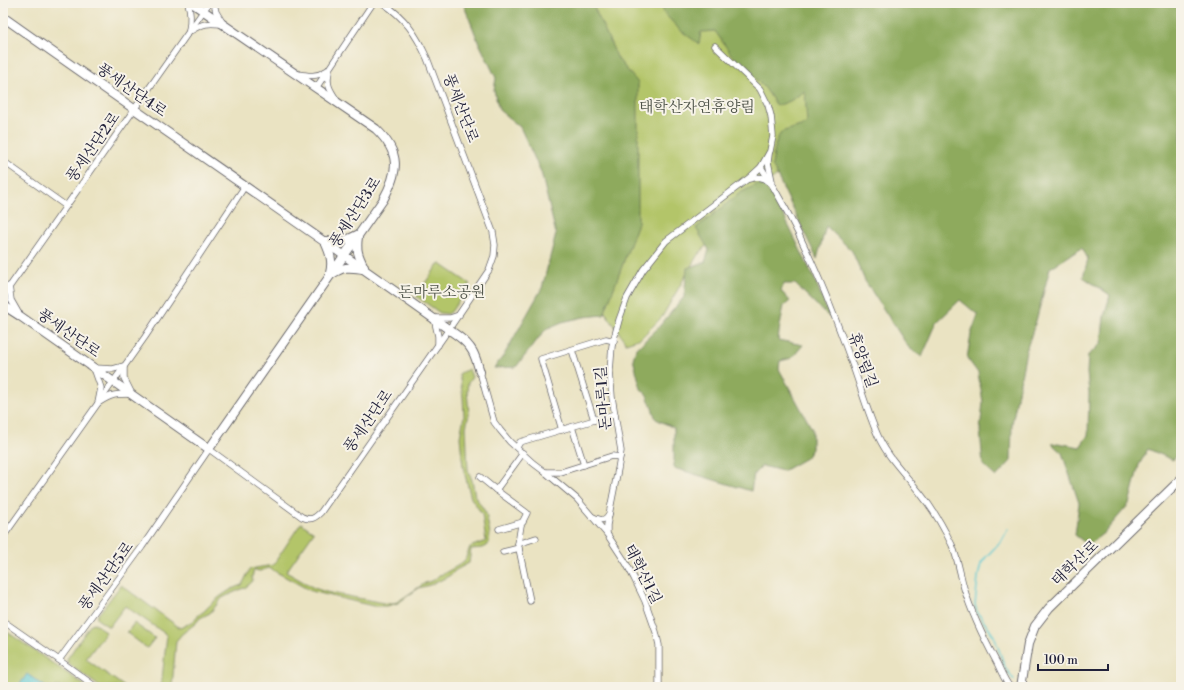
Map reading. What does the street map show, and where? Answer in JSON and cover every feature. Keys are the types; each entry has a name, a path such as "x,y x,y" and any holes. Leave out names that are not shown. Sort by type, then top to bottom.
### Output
{"street":[{"path":"188,3 191,20 188,32"},
{"name":"풍세산단3로","path":"192,3 376,129 390,145 395,164 395,174 383,200 209,449"},
{"name":"풍세산단2로","path":"3,296 209,3"},
{"path":"214,3 216,12 224,24"},
{"path":"316,88 373,3"},
{"name":"풍세산단로","path":"3,305 132,394 302,517 307,520 317,517 490,270 495,251 493,232 427,58 419,41 408,24 383,3"},
{"name":"풍세산단4로","path":"3,17 344,254 449,329 466,342 474,353 480,372"},
{"path":"188,32 200,25 224,24"},
{"path":"715,46 760,89 771,116 773,136 768,153 761,167"},
{"path":"295,74 316,76 330,68"},
{"path":"330,68 328,84 330,91 340,104"},
{"path":"768,153 770,174 776,191"},
{"path":"3,161 66,206"},
{"name":"돈마루1길","path":"607,534 621,451 612,397 610,371 614,341 619,320 627,298 643,270 666,241 761,167"},
{"name":"휴양림길","path":"761,167 795,226 819,276 850,356 879,438 887,453 920,493 940,522 952,546 963,587 978,626 1009,686"},
{"path":"747,179 757,177 764,178 772,184"},
{"path":"3,537 145,337 245,186"},
{"path":"330,276 332,258 325,241 344,241 358,235 358,255 366,270"},
{"path":"330,276 342,268 350,267 366,270"},
{"path":"3,288 10,286 11,300 20,316"},
{"path":"438,344 438,336 434,318 450,318 459,315"},
{"path":"562,430 541,359 606,339 614,341"},
{"path":"572,350 594,420"},
{"path":"98,403 101,388 94,368 113,369 124,366"},
{"path":"98,403 110,395 132,394 124,378 124,366"},
{"path":"480,372 494,422 500,430 510,442 533,463 576,498 607,534"},
{"path":"516,447 520,442 615,414"},
{"path":"572,427 584,465"},
{"name":"풍세산단5로","path":"59,660 142,547 209,449"},
{"path":"496,490 523,453"},
{"path":"545,472 561,472 612,456 620,456"},
{"path":"560,484 561,472"},
{"path":"480,478 527,513 521,525 519,546 530,601"},
{"name":"태학산로","path":"1022,684 1028,644 1035,626 1049,608 1181,479"},
{"path":"592,516 602,520 606,518 610,512"},
{"path":"499,529 523,522"},
{"name":"태학산1길","path":"607,534 634,578 652,620 659,645 659,687"},
{"path":"503,552 536,538"},
{"path":"3,621 96,687"},
{"path":"1009,686 1022,684"}],"green space":[{"path":"463,3 592,3 618,59 638,83 638,223 604,315 584,317 562,322 546,329 516,367 494,368 504,355 542,288 556,234 541,172 520,127 499,110 494,90 496,78 478,41"},
{"name":"태학산자연휴양림","path":"594,3 957,3 830,133 746,201 697,256 662,317 641,338 626,343 585,282 592,153"},
{"path":"661,3 1181,3 1181,450 1173,460 1148,449 1139,465 1129,504 1105,532 1088,545 1075,535 1079,503 1062,453 1052,444 1058,443 1080,447 1088,435 1088,355 1101,344 1104,317 1110,295 1083,277 1088,259 1082,248 1050,268 1036,321 1026,351 1012,424 1011,461 996,477 983,465 980,430 983,402 978,373 967,358 971,334 978,315 960,300 937,322 922,357 909,348 865,281 852,251 826,226 817,259 772,165 776,142 781,132 807,124 805,91 790,101 777,106 765,88 731,54 715,31 701,32 699,44 680,30 664,13"},
{"path":"758,184 765,186 778,204 815,280 830,318 795,284 784,284 781,291 790,301 784,306 778,340 803,345 792,358 780,361 779,369 812,429 812,449 806,458 783,471 762,466 754,474 751,491 674,468 674,428 656,419 647,395 641,389 633,359 636,349 657,329 684,297 687,268 705,262 709,250 696,228 740,193"},
{"name":"돈마루소공원","path":"439,263 470,284 451,312 448,314 440,313 416,296"},
{"path":"469,369 472,377 468,383 467,391 469,414 466,427 468,470 472,480 475,496 486,513 490,534 487,546 483,548 471,549 469,563 433,584 419,588 398,603 387,606 373,606 311,591 269,568 260,571 254,570 252,577 253,581 245,588 222,598 210,613 200,618 176,641 172,687 161,687 167,635 125,606 109,627 97,619 97,616 121,585 180,628 194,621 223,594 242,585 250,569 273,565 301,523 314,532 286,572 314,588 326,592 389,604 397,602 425,583 434,580 439,575 459,565 465,560 470,547 486,541 482,514 471,498 463,467 460,437 464,416 463,397 459,374"},
{"path":"94,623 106,632 86,659 125,687 100,687 68,663 67,659 91,624"},
{"path":"134,623 155,638 147,648 127,633"},
{"path":"3,629 87,687 3,687"}],"water":[{"path":"27,674 46,687 18,687"}],"waterway":[{"path":"1008,529 1002,540 981,564 975,605 977,612 994,636 1005,667 1014,680"}]}
